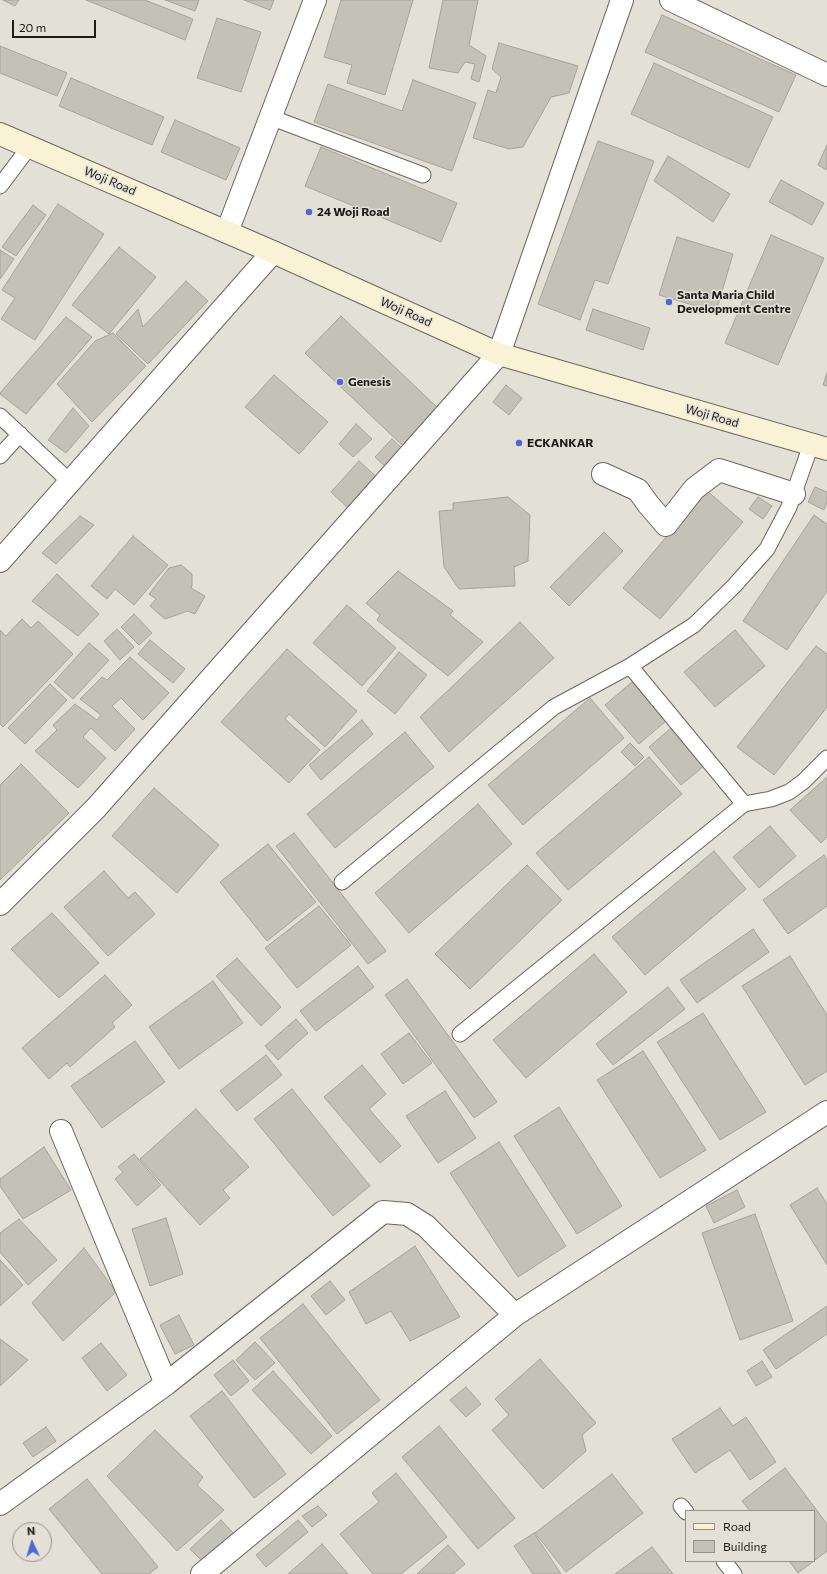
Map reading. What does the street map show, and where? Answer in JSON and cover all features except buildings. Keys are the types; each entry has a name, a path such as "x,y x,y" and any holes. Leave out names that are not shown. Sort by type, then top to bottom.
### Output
{"main road":[{"name":"Woji Road","path":"0,134 273,252 499,354 819,447"}],"street":[{"path":"227,232 315,0"},
{"path":"0,904 96,808 499,354 622,0"},
{"path":"671,0 827,74"},
{"path":"0,561 273,252"},
{"path":"603,474 638,490 666,525 694,489 719,470 794,494"},
{"path":"202,1574 515,1315 827,1112"},
{"path":"61,1131 166,1384"},
{"path":"0,1504 166,1384 383,1212 407,1214 426,1226 515,1315"}],"lane":[{"path":"270,117 422,175"},
{"path":"0,186 30,146"},
{"path":"0,416 70,482"},
{"path":"0,456 20,434"},
{"path":"342,882 554,707 630,666 694,625 734,586 767,549 819,447"},
{"path":"630,666 744,804"},
{"path":"460,1034 744,804 771,799 789,792 804,781 827,758"},
{"path":"725,1562 734,1574"}],"place":[{"name":"24 Woji Road","path":"309,212"},
{"name":"Santa Maria Child Development Centre","path":"669,302"},
{"name":"Genesis","path":"340,382"},
{"name":"ECKANKAR","path":"519,443"}]}
